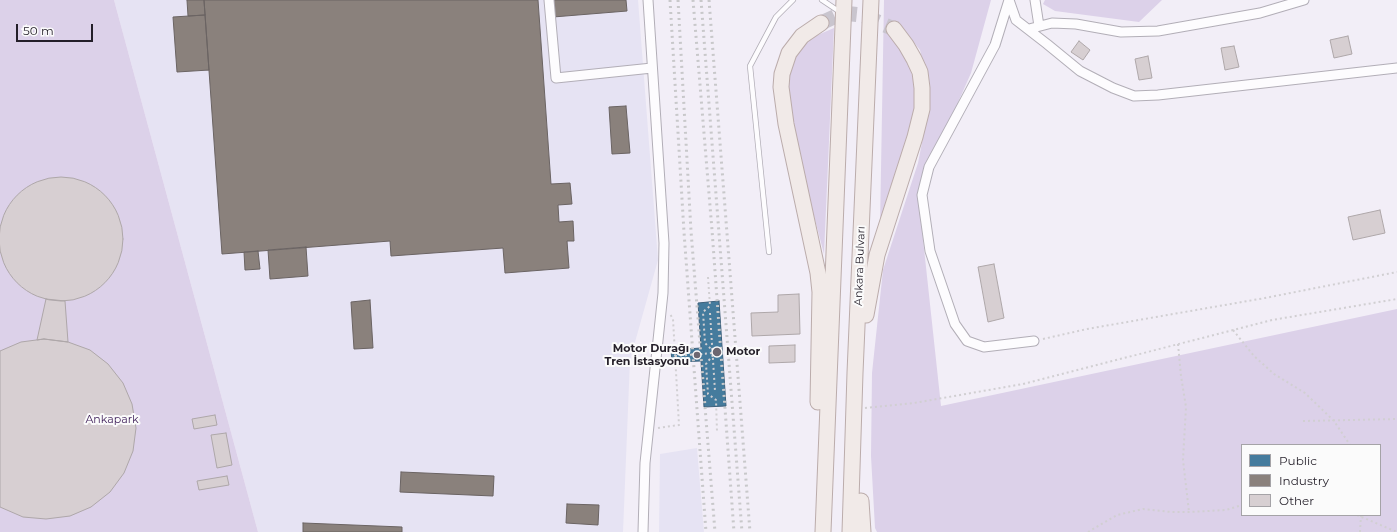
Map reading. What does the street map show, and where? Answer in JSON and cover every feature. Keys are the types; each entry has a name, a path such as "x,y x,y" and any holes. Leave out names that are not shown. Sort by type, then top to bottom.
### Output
{"main road":[{"name":"Ankara Bulvarı","path":"850,532 855,373 871,0"},
{"path":"823,532 844,7"},
{"path":"821,23 802,36 789,53 782,74 781,87 786,124 818,280 820,299 817,441 824,502"},
{"path":"863,532 861,513 861,480 864,408 855,373 877,255 908,159 922,109 920,72 906,45 894,29"}],"street":[{"path":"549,0 556,78 652,68"},
{"path":"643,532 645,462 663,293 664,243 648,0"},
{"path":"1009,0 1016,20 1080,71 1113,88 1134,96 1158,95 1397,68"},
{"path":"1009,0 995,45 930,168 922,195 930,251 955,324 967,341 984,347 1034,341"},
{"path":"1034,0 1039,26"},
{"path":"1028,29 1052,22 1076,24 1121,32 1158,31 1260,13 1304,0"}],"lane":[{"path":"769,252 750,66 776,17 793,0"},
{"path":"822,0 844,7"}],"path":[{"path":"1034,341 1087,329 1265,298 1397,272"},
{"path":"708,278 710,306 703,312 705,343 713,353"},
{"path":"864,408 914,404 1023,384 1272,320 1397,299"},
{"path":"710,313 715,391"},
{"path":"648,429 679,425 673,319"},
{"path":"1233,330 1254,356 1274,374 1305,393 1334,421 1349,444"},
{"path":"1178,344 1186,407 1184,460 1188,512"},
{"path":"675,356 713,353"},
{"path":"713,353 706,364 708,394 716,400 717,432"},
{"path":"1303,422 1397,419"},
{"path":"1088,532 1117,515 1143,509 1188,512 1226,510 1241,505"},
{"path":"1360,532 1361,516 1397,532"}],"shaded area":[{"path":"114,0 638,0 658,260 630,360 623,532 258,532"},
{"path":"697,448 704,532 659,532 660,454"}],"green space":[{"name":"Ankapark","path":"0,0 114,0 258,532 0,532"},
{"path":"884,0 991,0 971,73 918,193 941,406 1397,309 1397,532 877,532 875,528 871,456 872,373 883,270 918,163 929,107 927,77 920,50 897,21 891,35 910,67 916,91 914,116 880,226"},
{"path":"1045,0 1162,0 1139,22 1055,11 1043,4"},
{"path":"834,28 824,254 800,163 787,97 791,66 799,49 806,40"}],"building: Public":[{"name":"Motor Durağı Tren İstasyonu","path":"719,301 726,406 704,407 701,361 672,362 671,350 701,348 698,303"}],"building: Industry":[{"path":"187,0 204,0 205,15 188,16"},
{"path":"204,0 538,0 551,184 570,183 572,204 558,205 559,222 573,221 574,241 567,241 569,268 505,273 503,248 391,256 390,241 222,254"},
{"path":"552,0 626,0 627,11 553,17"},
{"path":"205,15 209,70 177,72 173,17"},
{"path":"626,106 630,153 612,154 609,107"},
{"path":"306,247 308,276 270,279 268,250"},
{"path":"258,251 260,269 245,270 244,252"},
{"path":"370,300 373,348 354,349 351,302"},
{"path":"401,472 494,476 493,496 400,492"},
{"path":"567,504 599,505 598,525 566,523"},
{"path":"303,523 402,527 402,532 303,532"}],"building: Other":[{"path":"1348,36 1352,54 1334,58 1330,40"},
{"path":"1079,41 1090,50 1083,60 1071,52"},
{"path":"1234,46 1239,67 1225,70 1221,48"},
{"path":"1148,56 1152,78 1139,80 1135,59"},
{"path":"61,177 73,178 85,182 96,187 105,195 113,204 118,215 122,227 122,251 118,263 113,274 105,283 96,291 85,296 73,300 61,301 49,300 37,296 26,291 17,283 9,274 4,263 0,251 -1,239 0,227 4,215 9,204 17,195 26,187 37,182 49,178"},
{"path":"1380,210 1385,233 1353,240 1348,217"},
{"path":"994,264 1004,318 988,322 978,267"},
{"path":"799,294 800,334 752,336 751,313 778,312 778,295"},
{"path":"46,299 65,301 68,342 44,339 37,340"},
{"path":"44,339 68,342 90,350 108,364 123,383 132,404 136,428 133,451 124,473 110,492 91,507 70,516 46,519 23,517 0,507 0,351 21,342"},
{"path":"795,345 795,362 769,363 769,346"},
{"path":"215,415 217,425 194,429 192,419"},
{"path":"226,433 232,465 217,468 211,435"},
{"path":"227,476 229,485 199,490 197,481"}],"tunnel":[{"path":"821,23 843,13 862,15 894,29"}],"railway":[{"path":"670,0 684,232 706,532"},
{"path":"678,0 691,231 715,532"},
{"path":"693,0 712,230 734,532"},
{"path":"701,0 742,532"},
{"path":"709,0 750,532"}],"place":[{"name":"Motor","path":"717,352"},
{"name":"Motor Durağı Tren İstasyonu","path":"697,355"}]}
